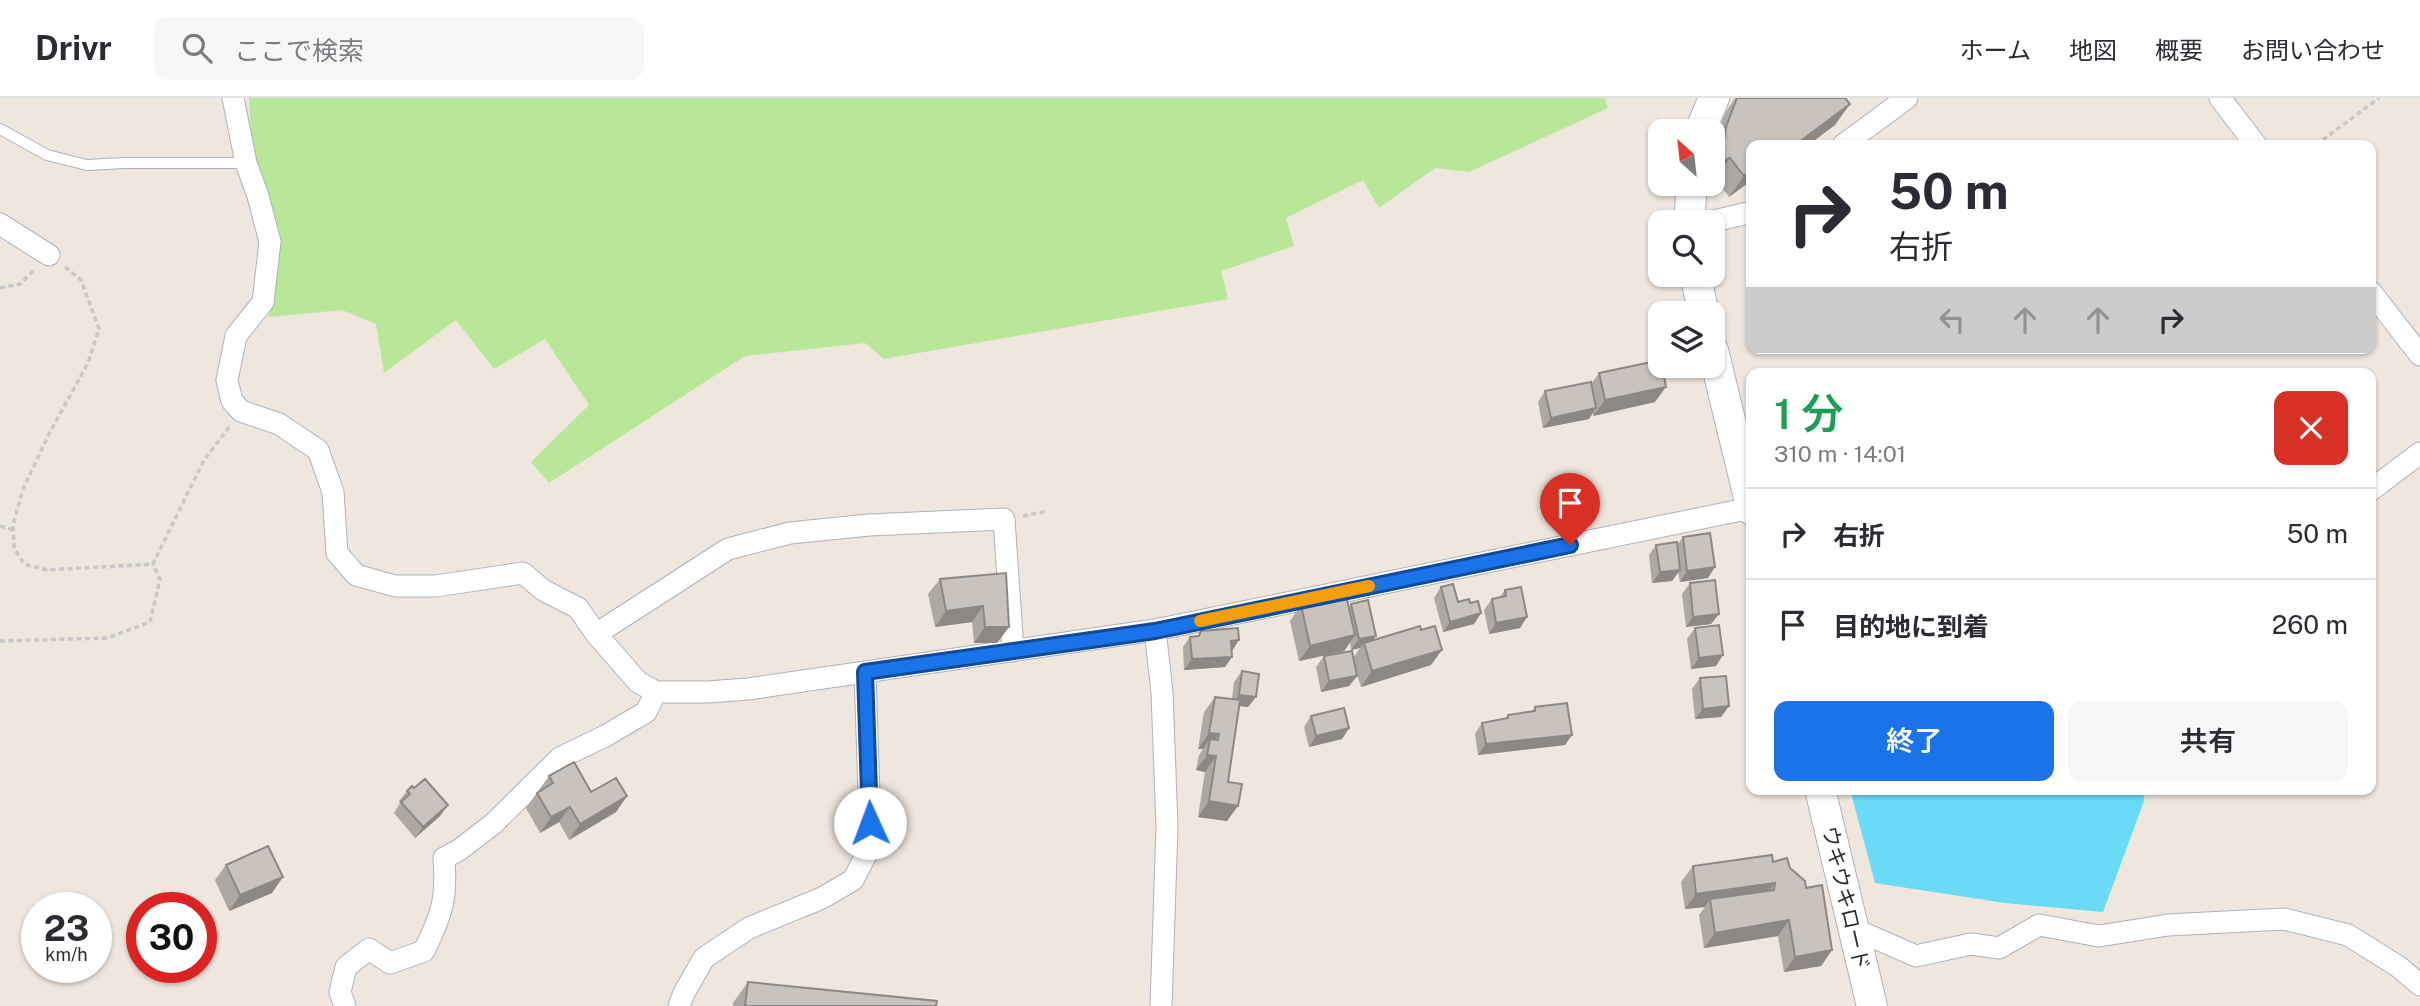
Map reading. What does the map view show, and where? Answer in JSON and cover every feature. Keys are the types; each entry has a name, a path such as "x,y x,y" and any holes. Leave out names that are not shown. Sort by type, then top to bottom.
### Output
{"street":[{"path":"233,98 246,163 270,242 263,302 236,336 227,380 232,401 241,411 279,424 318,450 333,492 337,553 356,575 395,586 447,584 523,573 542,590 578,608 596,634 638,682 656,692 748,689 1155,631 1746,510"},
{"path":"1705,119 1714,98"},
{"path":"1850,140 1907,98"},
{"path":"2220,98 2252,140"},
{"path":"1725,218 1746,213"},
{"path":"0,224 49,255"},
{"path":"2376,298 2420,355"},
{"path":"1720,378 1746,488"},
{"path":"2376,487 2420,453"},
{"path":"596,634 729,549 790,533 869,524 1004,519 1013,651"},
{"path":"1155,631 1162,692 1167,827 1161,1006"},
{"path":"679,1006 704,958 749,928 822,898 853,880 866,855 870,823 865,672"},
{"path":"345,1006 340,992 346,967 369,949 390,962 424,951 438,921 446,889 444,858 493,824 560,758 646,712 656,692"},
{"name":"ウキウキロード","path":"1821,795 1872,1006"},
{"path":"1852,928 1916,956 1971,944 1999,948 2039,925 2099,936 2168,925 2284,919 2348,935 2399,967 2420,985"}],"lane":[{"path":"0,129 47,155 87,165 246,163"}],"path":[{"path":"2323,140 2379,98"},
{"path":"0,288 20,284 49,255 81,280 99,329 88,363 50,432 23,489 13,530 14,548 24,564 47,570 153,564"},
{"path":"153,564 204,460 241,411"},
{"path":"1004,519 1048,511"},
{"path":"0,526 13,530"},
{"path":"0,641 107,638 150,622 160,579 153,564"}],"green space":[{"path":"249,98 1605,98 1608,108 1469,172 1435,168 1379,208 1363,180 1286,218 1294,246 1221,271 1228,299 884,359 865,343 745,356 549,483 531,462 589,405 545,339 494,369 456,320 384,373 376,324 342,310 269,317 275,224 252,151"}],"water":[{"path":"1852,795 2144,795 2144,801 2103,912 2005,903 1875,883"}],"building":[{"path":"1737,98 1845,98 1850,104 1802,140 1746,140 1744,176 1730,158 1726,159 1726,127"},
{"path":"1648,363 1648,378 1664,378 1666,387 1605,400 1599,373"},
{"path":"1591,382 1596,408 1551,418 1545,391"},
{"path":"1710,533 1715,567 1687,571 1683,537"},
{"path":"1677,542 1680,570 1660,572 1656,545"},
{"path":"1006,573 1009,627 985,627 983,606 946,611 940,579"},
{"path":"1715,580 1719,614 1693,617 1690,583"},
{"path":"1453,584 1458,602 1469,599 1470,603 1478,601 1481,613 1450,622 1441,587"},
{"path":"1521,587 1527,617 1496,623 1492,599 1506,596 1505,590"},
{"path":"1346,595 1355,635 1310,646 1301,605"},
{"path":"1368,600 1376,636 1359,639 1351,604"},
{"path":"1719,625 1723,655 1699,658 1695,628"},
{"path":"1420,626 1421,630 1435,626 1442,650 1372,671 1364,643"},
{"path":"1238,628 1239,640 1231,641 1232,657 1192,659 1190,637 1199,636 1201,631"},
{"path":"1352,651 1357,676 1329,681 1324,656"},
{"path":"1242,671 1259,674 1256,697 1239,695"},
{"path":"1726,676 1729,706 1703,709 1700,678"},
{"path":"1215,697 1240,700 1228,782 1242,784 1238,806 1209,801 1216,756 1207,755 1210,739 1218,740 1219,734 1209,733"},
{"path":"1567,703 1572,735 1486,744 1482,723 1535,711 1535,707"},
{"path":"1344,708 1349,728 1316,736 1311,716"},
{"path":"574,762 591,792 616,778 627,796 580,824 570,807 551,817 537,793 553,783 549,776"},
{"path":"425,779 448,805 423,827 401,802 410,794 407,791 412,786 414,788"},
{"path":"268,846 283,877 240,895 226,865"},
{"path":"1772,855 1773,862 1787,858 1790,868 1805,881 1806,888 1822,885 1832,950 1795,957 1789,920 1715,933 1710,899 1774,890 1775,883 1696,894 1693,866"},
{"path":"748,982 937,1001 936,1006 745,1006"}],"slow traffic":[{"path":"1200,621 1369,586"}],"route":[{"path":"870,823 865,672 1155,631 1570,545"}]}
